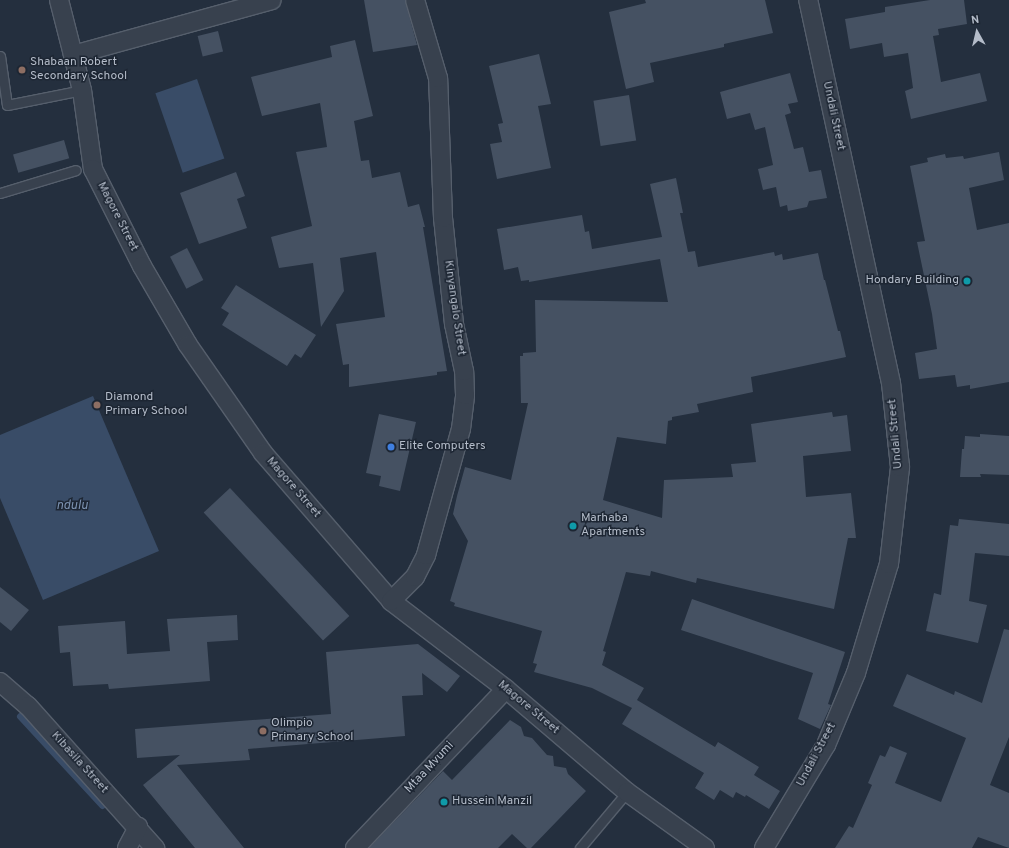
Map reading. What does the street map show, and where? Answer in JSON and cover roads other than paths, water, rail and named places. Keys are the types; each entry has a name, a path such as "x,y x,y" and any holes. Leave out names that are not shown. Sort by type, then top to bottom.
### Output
{"street":[{"name":"Magore Street","path":"59,0 82,90 93,169 142,266 188,345 263,453 391,601 506,689 627,792 705,848"},
{"path":"73,54 272,0"},
{"name":"Kinyangalo Street","path":"391,601 415,578 426,555 461,429 465,395 464,371 454,324 443,218 438,78 415,0"},
{"name":"Undali Street","path":"764,848 826,745 856,673 889,564 900,467 892,383 808,0"},
{"name":"Kibasila Street","path":"0,682 28,706 138,827 155,848"},
{"name":"Mtaa Mvumi","path":"355,848 506,689"},
{"path":"127,848 138,827"}],"lane":[{"path":"0,56 7,105 82,90"},
{"path":"0,193 76,170"},
{"path":"580,848 627,792"}],"water":[{"path":"197,79 224,158 183,173 155,93"},
{"name":"ndulu","path":"93,396 159,551 43,600 0,498 0,435"}],"waterway":[{"path":"20,716 102,805"}],"place":[{"name":"Shabaan Robert Secondary School","path":"22,70"},
{"name":"Hondary Building","path":"967,281"},
{"name":"Diamond Primary School","path":"97,405"},
{"name":"Elite Computers","path":"391,447"},
{"name":"Marhaba Apartments","path":"573,526"},
{"name":"Olimpio Primary School","path":"263,731"},
{"name":"Hussein Manzil","path":"444,802"}]}
